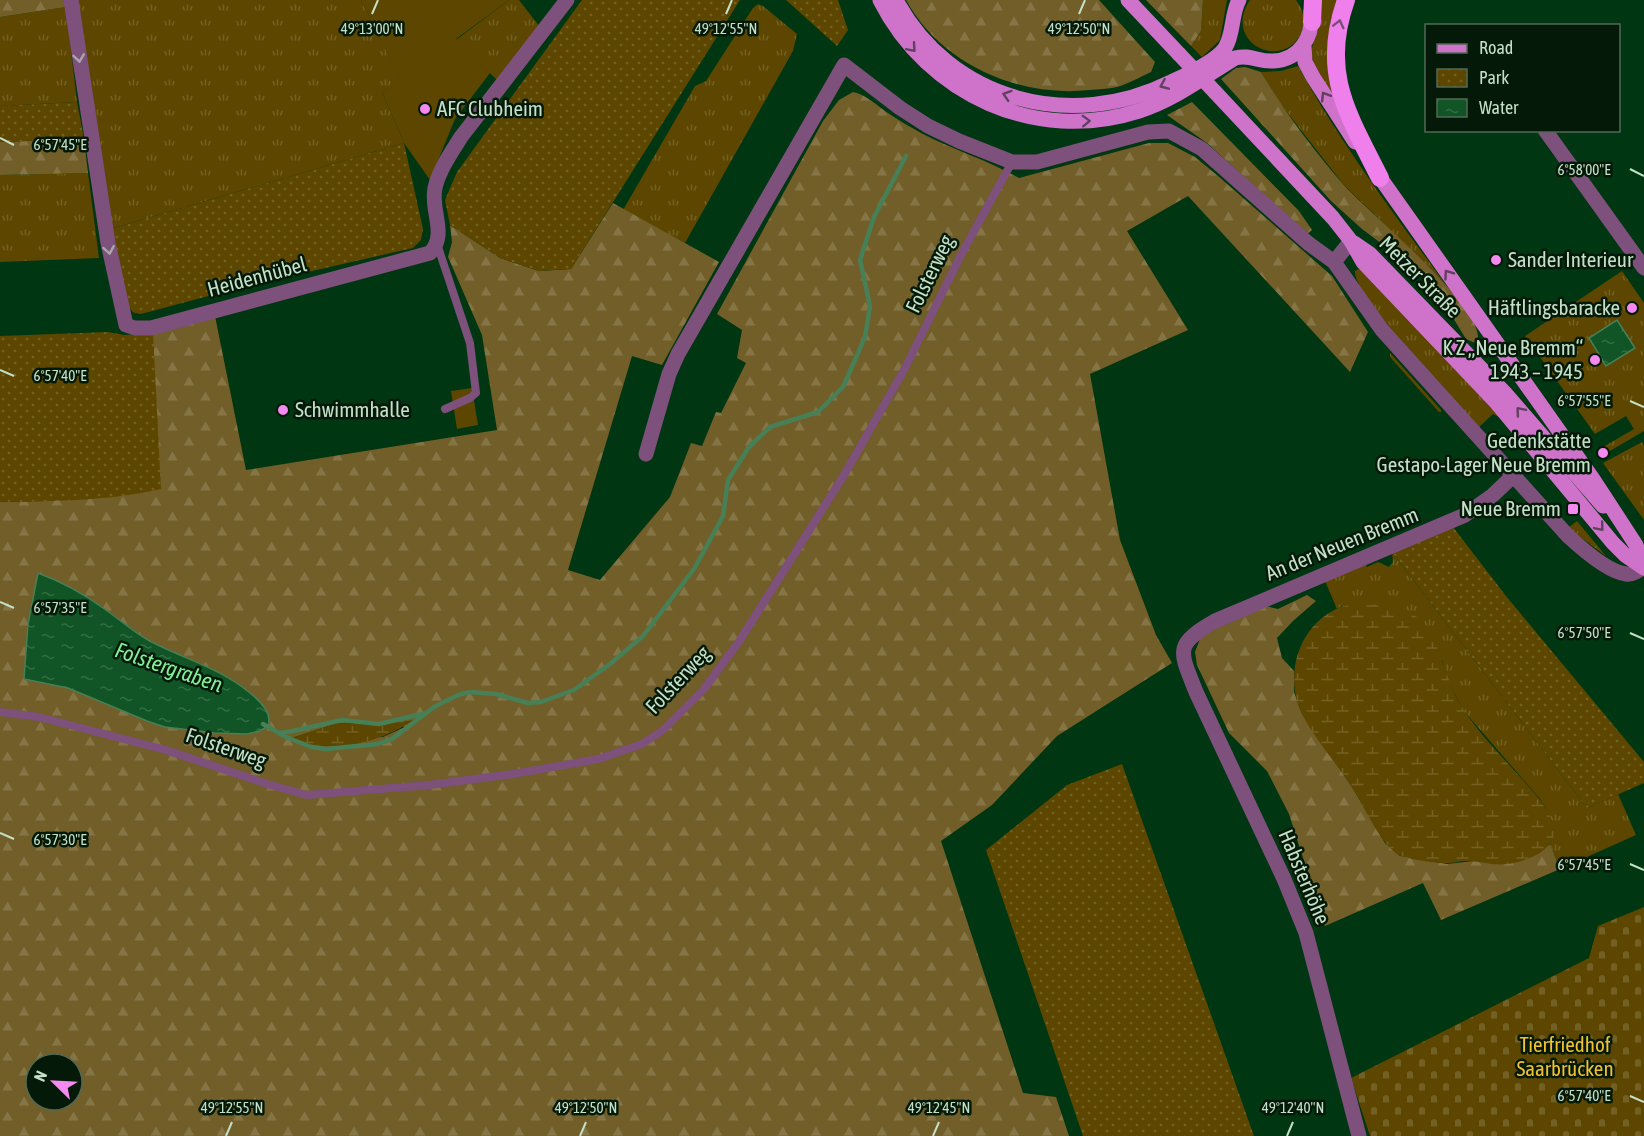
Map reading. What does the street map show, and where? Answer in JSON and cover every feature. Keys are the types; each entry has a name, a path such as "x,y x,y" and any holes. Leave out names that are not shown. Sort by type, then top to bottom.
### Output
{"highway":[{"path":"1312,22 1313,0"},
{"path":"1346,0 1335,42 1338,81 1351,121 1380,178"}],"main road":[{"path":"880,0 898,32 913,50 930,68 949,82 986,103 1036,118 1090,121 1116,117 1169,99 1235,58 1245,55 1271,62 1284,60 1295,54 1304,46 1310,34 1311,10 1306,0"},
{"path":"896,0 918,34 954,68 973,80 994,91 1015,98 1064,105 1105,104 1129,99 1186,75 1225,47 1239,0"},
{"name":"Metzer Straße","path":"1128,0 1333,218 1351,241 1363,262 1495,401 1613,543 1625,555 1644,568"},
{"path":"1232,20 1234,33 1240,44 1248,53 1259,59"},
{"name":"Metzer Straße","path":"1304,46 1305,62 1313,77 1380,178 1587,469 1636,545 1644,568"},
{"name":"Metzer Straße","path":"1351,241 1370,254 1505,393 1584,486 1627,531"}],"street":[{"name":"Heidenhübel","path":"70,0 108,243 126,325 135,328 151,328 419,256 430,252 437,244"},
{"path":"437,244 439,239 434,200 435,189 447,160 461,137 567,0"},
{"path":"646,454 669,374 678,354 844,64 900,108 928,126 1012,162 1036,162 1148,132 1169,131 1202,149 1308,243 1334,262 1382,330 1560,528 1593,557 1625,574 1635,573 1644,568"},
{"path":"1546,132 1644,268"},
{"name":"Metzer Straße","path":"1334,262 1351,241"},
{"name":"An der Neuen Bremm","path":"1184,646 1194,633 1215,621 1465,515 1493,495 1514,475"},
{"name":"Habsterhöhe","path":"1184,646 1184,662 1196,692 1280,869 1306,933 1359,1136"}],"lane":[{"name":"Folsterweg","path":"0,712 39,717 166,750 307,795 429,785 513,774 598,759 642,744 663,730 704,689 738,643 844,475 900,378 932,318 962,253 1012,162"},
{"path":"437,244 470,343 476,393 445,409"}],"green space":[{"path":"0,0 65,0 66,7 0,17"},
{"path":"74,0 361,0 402,82 382,92 404,143 110,229"},
{"path":"361,0 509,0 456,39 490,73 455,119 430,180 404,143 382,92 401,81"},
{"path":"509,0 519,0 540,27 497,80 456,40"},
{"path":"582,0 740,0 571,269 539,271 500,258 450,225 445,200 457,172"},
{"path":"786,0 838,0 848,30 837,46"},
{"path":"906,0 1099,0 1155,62 1151,72 1110,88 1062,91 1010,82 984,72 961,59 921,23"},
{"path":"1146,0 1203,0 1201,31 1191,46"},
{"path":"1203,0 1227,0 1220,40 1202,57 1191,46 1201,31"},
{"path":"1250,0 1296,0 1302,11 1304,23 1294,43 1283,50 1270,51 1249,40 1244,29 1243,15"},
{"path":"1320,0 1337,0 1330,25 1328,48 1335,97 1314,67 1311,50 1319,26"},
{"path":"758,4 797,34 793,51 685,243 623,210 695,86 706,81 753,8"},
{"path":"66,7 77,102 0,106 0,17"},
{"path":"1298,66 1349,149 1444,282 1343,184 1276,98 1261,72 1281,71"},
{"path":"1245,67 1261,72 1299,129 1342,183 1444,283 1475,324 1478,340 1475,343 1466,339 1439,295 1406,262 1362,229 1331,201 1221,79 1236,68"},
{"path":"853,92 862,95 921,133 1019,178 1149,143 1168,143 1195,157 1332,276 1368,332 1350,372 1188,196 1127,231 1188,330 1090,374 1120,540 1156,635 1172,663 1057,736 992,805 941,841 1023,1093 1056,1097 1069,1136 0,1136 0,502 46,501 153,333 215,316 246,470 497,430 482,335 448,257 452,242 450,225 500,258 539,271 571,269 613,203 719,262 662,365 632,356 568,570 600,580 670,497 691,443 702,446 716,412 721,413 746,363 737,358 742,330 717,314 823,121 839,100","holes":["88,597 145,638 211,669 247,734 165,727 68,688 24,679 28,624","394,722 405,727 383,737 292,738 338,723"]},
{"path":"77,102 84,139 0,142 0,106"},
{"path":"1192,102 1299,211 1312,230 1307,234 1207,143 1167,115"},
{"path":"84,139 88,173 0,175 0,142"},
{"path":"404,143 423,229 421,240 413,248 246,286 141,314 132,311 122,284 110,229"},
{"path":"88,173 99,258 0,262 0,175"},
{"path":"1360,268 1450,358 1521,442 1499,417 1493,414 1478,428 1408,350 1370,302 1359,284 1355,271"},
{"path":"1622,271 1644,303 1644,431 1603,455 1598,450 1634,429 1626,416 1595,434 1525,336"},
{"path":"108,332 124,335 153,333 161,489 101,498 0,502 0,336"},
{"path":"1390,353 1441,410 1441,412 1390,357"},
{"path":"472,388 478,425 457,429 451,391"},
{"path":"1642,442 1644,446 1644,520 1603,463"},
{"path":"1577,521 1606,556 1568,528"},
{"path":"1453,527 1506,596 1644,762 1644,783 1587,808 1392,552"},
{"path":"1392,552 1587,808 1618,794 1636,835 1560,869 1550,844 1552,827 1549,816 1541,800 1463,710 1449,683 1442,660 1342,606 1337,609 1325,581 1365,562 1367,567 1378,562 1389,567 1393,562"},
{"path":"1307,595 1316,601 1277,638 1282,658 1294,671 1294,692 1302,714 1352,787 1385,843 1400,856 1447,864 1538,854 1550,844 1560,869 1441,920 1423,883 1325,926 1289,814 1267,771 1229,733 1197,665 1195,652 1200,639 1218,626 1265,606 1278,609"},
{"path":"1386,605 1410,613 1422,622 1435,643 1452,688 1463,709 1546,808 1552,821 1554,834 1552,841 1542,851 1521,861 1502,864 1466,861 1438,863 1399,855 1385,843 1347,779 1313,733 1296,699 1294,683 1295,667 1305,638 1326,615 1341,607"},
{"path":"414,720 386,735 354,744 322,746 291,738 338,723 380,724"},
{"path":"1122,764 1254,1136 1083,1136 986,850 1067,785"},
{"name":"Tierfriedhof Saarbrücken","path":"1644,907 1644,1136 1370,1136 1351,1078 1589,958 1598,926"}],"water":[{"path":"1617,320 1635,348 1606,366 1589,338"},
{"path":"38,573 80,593 148,640 239,684 265,708 269,716 268,726 260,731 247,734 165,727 68,688 24,679 28,624"}],"waterway":[{"name":"Folstergraben","path":"263,724 311,747 326,749 378,744 392,739 434,707 458,695 470,692 496,694 528,703 541,702 574,690 643,636 694,569 723,516 728,480 749,447 770,427 818,412 843,387 865,337 870,306 860,260 874,217 906,156"},
{"name":"Folstergraben","path":"279,733 342,720 379,724 426,713"}],"place":[{"name":"AFC Clubheim","path":"425,109"},
{"name":"Sander Interieur","path":"1496,260"},
{"name":"Häftlingsbaracke","path":"1632,308"},
{"name":"K Z „Neue Bremm“ 1943 – 1945","path":"1595,360"},
{"name":"Schwimmhalle","path":"283,410"},
{"name":"Gedenkstätte Gestapo-Lager Neue Bremm","path":"1603,453"},
{"name":"Neue Bremm","path":"1573,509"}]}
